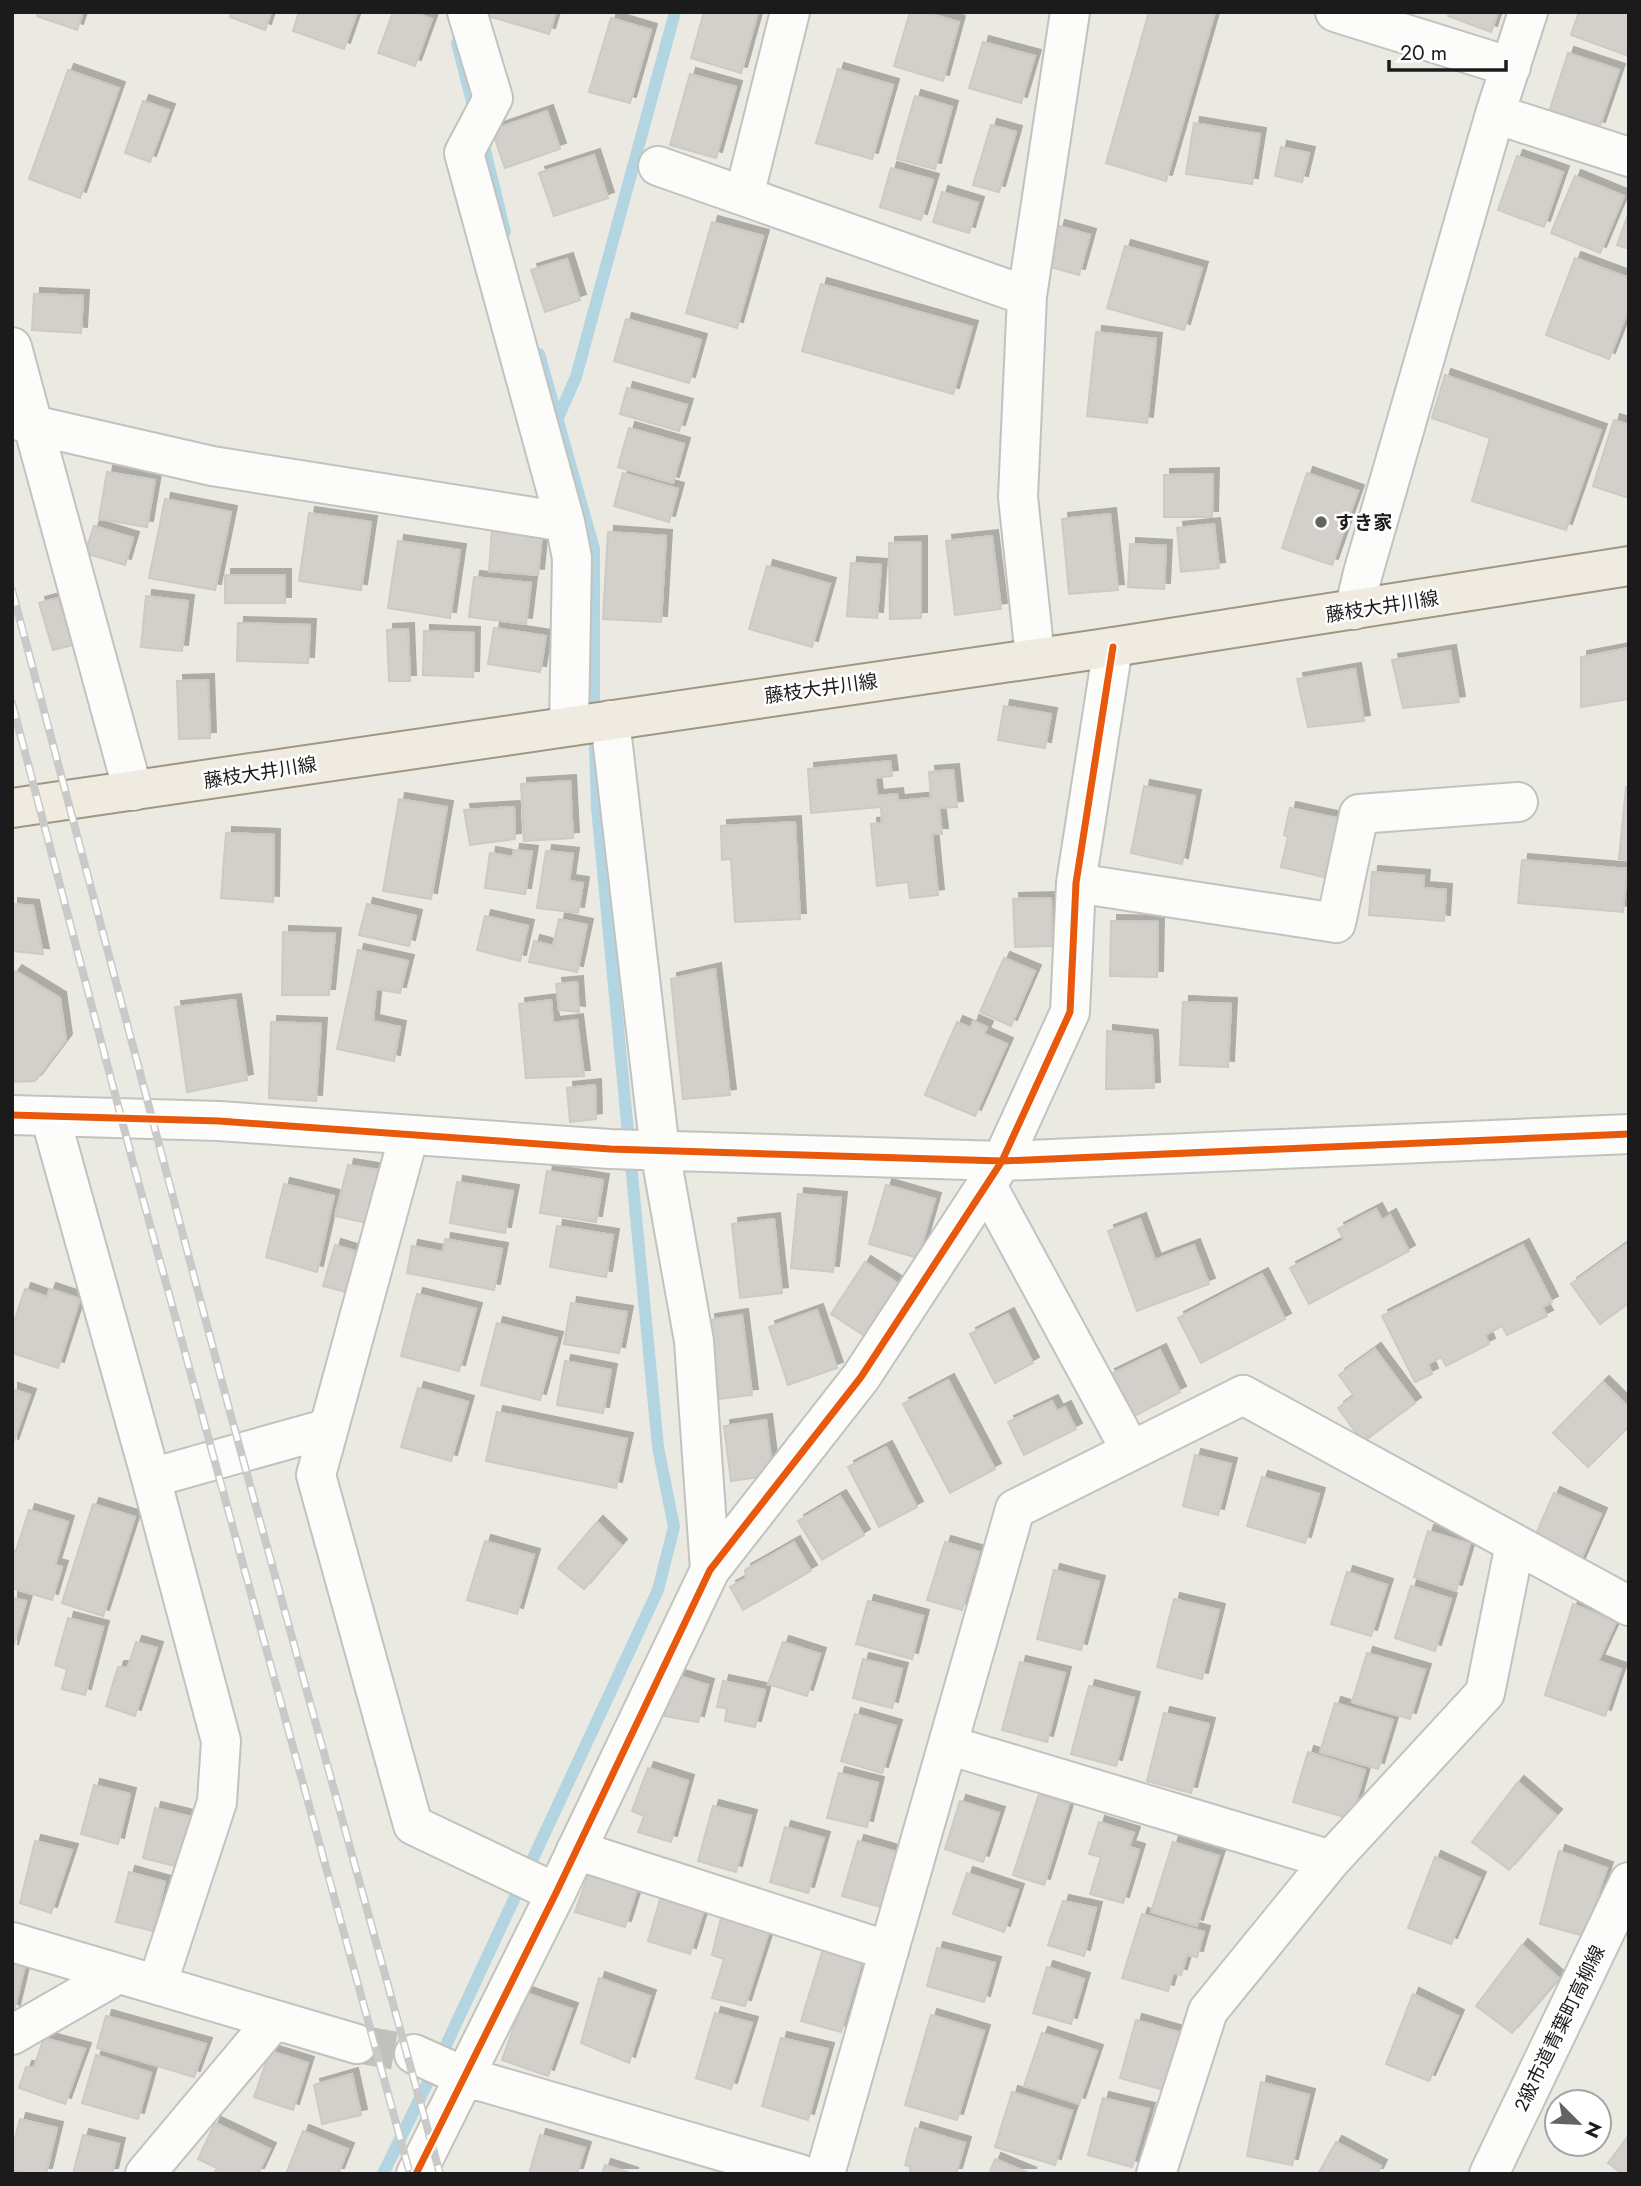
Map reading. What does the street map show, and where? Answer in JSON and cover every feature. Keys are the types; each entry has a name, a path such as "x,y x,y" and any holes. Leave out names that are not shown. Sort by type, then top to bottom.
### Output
{"main road":[{"name":"藤枝大井川線","path":"12,808 1113,647 1629,566"}],"street":[{"path":"467,12 493,98 464,153 565,522 572,558 569,726"},
{"path":"744,196 790,12"},
{"path":"1035,657 1018,497 1027,296 1070,12"},
{"path":"1335,12 1511,67"},
{"path":"1354,610 1495,114 1528,12"},
{"path":"1495,114 1629,157"},
{"path":"658,166 1027,296"},
{"path":"12,347 23,422 133,791"},
{"path":"23,422 212,466 565,522"},
{"path":"416,2174 556,1892 710,1570 861,1377 994,1173 1070,1012 1076,883 1113,647"},
{"path":"610,720 660,1151 694,1341 710,1570"},
{"path":"1076,883 1336,923 1359,814 1518,802"},
{"path":"12,1115 219,1121 994,1173 1629,1134"},
{"path":"50,1116 221,1741 217,1802 157,1985"},
{"path":"410,1135 316,1475 413,1825 556,1892"},
{"path":"994,1173 1131,1451"},
{"path":"825,2174 1015,1509 1243,1395 1629,1606"},
{"path":"151,1478 329,1428"},
{"path":"1156,2174 1208,2011 1331,1860 1485,1693 1515,1544"},
{"path":"948,1745 1331,1860"},
{"path":"576,1850 889,1951"},
{"name":"2級市道青葉町高柳線","path":"1489,2174 1629,1882"},
{"path":"12,1942 357,2044"},
{"path":"12,2035 118,1974"},
{"path":"145,2174 274,2020"},
{"path":"414,2054 463,2076 800,2174"}],"building":[{"path":"38,12 83,12 77,30 37,16"},
{"path":"232,12 271,12 265,30 230,17"},
{"path":"299,12 357,12 344,49 293,31"},
{"path":"393,12 413,12 432,19 415,66 378,53"},
{"path":"486,12 556,12 549,34 485,15"},
{"path":"704,12 758,12 741,73 691,58"},
{"path":"910,12 923,12 959,22 943,81 894,66"},
{"path":"1149,12 1215,12 1166,181 1106,163"},
{"path":"1450,12 1498,12 1491,32 1448,16"},
{"path":"1579,12 1629,12 1629,46 1626,55 1571,35"},
{"path":"611,18 651,30 630,103 589,92"},
{"path":"983,42 1035,56 1021,103 969,88"},
{"path":"1568,53 1619,70 1599,128 1549,112"},
{"path":"838,69 893,85 872,159 816,143"},
{"path":"68,70 119,88 80,198 29,179"},
{"path":"690,74 736,87 716,158 670,145"},
{"path":"915,96 952,107 935,169 897,159"},
{"path":"143,101 169,110 150,162 125,153"},
{"path":"547,111 560,149 505,168 492,130"},
{"path":"1194,123 1260,134 1252,184 1186,174"},
{"path":"991,125 1016,132 999,192 973,185"},
{"path":"1281,147 1309,153 1302,182 1275,176"},
{"path":"594,155 608,198 554,216 539,173"},
{"path":"1517,156 1563,172 1544,227 1498,210"},
{"path":"891,168 933,180 921,220 880,207"},
{"path":"1575,176 1624,196 1600,253 1551,233"},
{"path":"942,192 978,203 969,233 933,222"},
{"path":"1629,212 1629,249 1617,245"},
{"path":"712,222 763,236 737,328 686,313"},
{"path":"1059,226 1090,235 1079,275 1047,266"},
{"path":"1125,246 1202,268 1184,330 1107,308"},
{"path":"1575,258 1629,278 1629,308 1609,359 1546,335"},
{"path":"567,259 580,300 545,312 531,270"},
{"path":"821,284 972,327 953,394 802,351"},
{"path":"34,294 83,296 81,333 32,330"},
{"path":"626,319 701,340 689,383 614,361"},
{"path":"1096,332 1156,339 1147,423 1087,416"},
{"path":"1445,375 1601,430 1566,530 1472,501 1490,438 1432,418"},
{"path":"627,388 687,405 679,431 620,414"},
{"path":"1614,420 1629,425 1629,498 1593,486"},
{"path":"629,428 684,444 673,483 618,467"},
{"path":"107,472 155,480 147,527 99,519"},
{"path":"623,473 678,489 669,522 614,506"},
{"path":"1307,473 1358,491 1332,565 1282,548"},
{"path":"1213,474 1212,517 1164,517 1164,475"},
{"path":"165,499 231,512 215,590 149,578"},
{"path":"309,513 371,522 361,590 299,581"},
{"path":"1110,514 1118,590 1069,594 1062,519"},
{"path":"1214,524 1219,568 1181,572 1177,528"},
{"path":"94,526 133,538 125,565 85,553"},
{"path":"492,530 542,534 538,575 489,571"},
{"path":"608,532 666,536 661,622 603,619"},
{"path":"992,536 1001,609 955,615 946,541"},
{"path":"398,541 460,550 450,618 388,608"},
{"path":"921,542 921,618 890,619 889,543"},
{"path":"1130,544 1166,546 1164,589 1128,587"},
{"path":"851,563 881,565 877,618 847,616"},
{"path":"767,566 830,584 812,647 749,629"},
{"path":"225,575 285,575 285,603 225,603"},
{"path":"474,577 531,583 526,624 469,617"},
{"path":"146,596 188,601 182,651 141,647"},
{"path":"58,598 73,645 53,650 39,603"},
{"path":"238,623 310,625 308,663 237,661"},
{"path":"494,628 546,636 540,672 488,664"},
{"path":"408,629 410,681 389,681 387,630"},
{"path":"424,631 474,633 473,677 423,675"},
{"path":"1629,648 1629,699 1581,707 1581,657"},
{"path":"1450,651 1459,702 1403,708 1392,660"},
{"path":"1355,669 1364,721 1308,727 1297,679"},
{"path":"208,680 210,738 179,739 177,681"},
{"path":"1004,706 1051,714 1045,748 998,740"},
{"path":"890,761 892,776 875,778 877,796 897,794 898,801 931,798 929,772 953,770 957,807 939,808 942,834 932,834 938,895 910,898 908,882 877,886 871,824 882,823 881,807 811,813 808,769"},
{"path":"570,781 573,838 524,841 521,784"},
{"path":"1144,786 1195,796 1182,864 1131,853"},
{"path":"1626,787 1629,787 1629,860 1619,859"},
{"path":"399,799 447,807 431,899 383,891"},
{"path":"514,807 515,839 470,845 464,810"},
{"path":"1290,808 1341,819 1328,878 1281,867 1288,837 1284,835"},
{"path":"795,822 800,919 735,922 731,859 722,860 721,826"},
{"path":"226,833 274,835 273,902 221,898"},
{"path":"514,850 532,852 525,894 485,888 490,853 513,857"},
{"path":"546,851 573,854 569,881 583,883 578,913 537,908"},
{"path":"1522,860 1627,869 1623,912 1518,903"},
{"path":"1372,872 1424,876 1423,888 1446,890 1444,921 1369,915"},
{"path":"1051,898 1052,946 1015,947 1013,899"},
{"path":"12,904 33,906 43,954 12,951"},
{"path":"367,904 416,916 409,946 359,935"},
{"path":"485,916 528,926 520,961 477,950"},
{"path":"559,919 587,925 577,972 529,962 534,941 553,946"},
{"path":"1111,921 1158,922 1157,977 1110,976"},
{"path":"283,932 335,934 329,995 282,995"},
{"path":"358,950 408,961 400,993 376,989 373,1021 400,1027 394,1061 337,1049"},
{"path":"1004,958 1035,971 1011,1026 980,1012"},
{"path":"715,969 730,1095 683,1099 671,979"},
{"path":"16,971 60,998 66,1040 35,1081 12,1082 12,977"},
{"path":"577,982 579,1012 559,1010 556,984"},
{"path":"235,1000 247,1080 187,1092 175,1007"},
{"path":"551,1000 553,1023 577,1020 584,1076 526,1078 519,1004"},
{"path":"1183,1002 1231,1004 1228,1067 1180,1065"},
{"path":"973,1021 987,1027 984,1034 1007,1044 975,1116 925,1095 957,1022 971,1028"},
{"path":"271,1022 321,1024 316,1101 269,1098"},
{"path":"1107,1031 1152,1036 1154,1088 1106,1089"},
{"path":"595,1085 596,1119 570,1122 567,1088"},
{"path":"348,1165 385,1171 372,1224 335,1216"},
{"path":"547,1171 603,1180 596,1222 540,1213"},
{"path":"457,1182 513,1191 505,1233 450,1223"},
{"path":"284,1184 334,1196 317,1272 266,1257"},
{"path":"886,1185 935,1199 918,1258 869,1244"},
{"path":"798,1194 841,1198 833,1272 791,1268"},
{"path":"1376,1209 1382,1220 1390,1215 1409,1251 1309,1304 1290,1268 1344,1240 1338,1229"},
{"path":"774,1219 782,1293 740,1298 732,1224"},
{"path":"1140,1219 1155,1260 1194,1245 1209,1284 1137,1311 1108,1231"},
{"path":"557,1226 613,1235 606,1277 550,1267"},
{"path":"445,1239 502,1249 494,1290 407,1273 412,1246 443,1252"},
{"path":"1628,1243 1629,1303 1600,1324 1571,1284"},
{"path":"335,1245 361,1253 353,1294 323,1286"},
{"path":"1523,1245 1552,1302 1542,1307 1547,1316 1507,1335 1502,1326 1485,1335 1489,1344 1446,1366 1441,1357 1428,1364 1432,1374 1415,1382 1382,1316"},
{"path":"865,1262 908,1290 874,1342 831,1314"},
{"path":"1262,1274 1285,1319 1201,1363 1178,1318"},
{"path":"25,1289 47,1297 50,1289 80,1299 58,1368 12,1353 12,1328"},
{"path":"417,1294 476,1309 459,1371 401,1356"},
{"path":"571,1303 627,1312 619,1353 564,1344"},
{"path":"817,1310 837,1368 788,1385 769,1327"},
{"path":"1008,1314 1033,1363 995,1383 970,1334"},
{"path":"742,1315 752,1395 719,1399 709,1320"},
{"path":"497,1323 557,1338 540,1400 481,1385"},
{"path":"1375,1349 1415,1403 1363,1442 1338,1408 1354,1396 1339,1375"},
{"path":"1160,1350 1180,1392 1131,1418 1109,1375"},
{"path":"565,1361 611,1370 603,1413 557,1405"},
{"path":"948,1380 995,1469 950,1493 903,1404"},
{"path":"1603,1382 1629,1408 1629,1426 1588,1467 1553,1433"},
{"path":"418,1388 468,1402 451,1461 401,1447"},
{"path":"12,1389 30,1395 12,1446"},
{"path":"1052,1401 1057,1411 1065,1407 1076,1429 1024,1455 1008,1422"},
{"path":"497,1412 627,1439 616,1488 486,1461"},
{"path":"766,1420 773,1475 731,1481 724,1426"},
{"path":"886,1447 917,1507 879,1527 848,1467"},
{"path":"1195,1455 1231,1464 1218,1515 1183,1506"},
{"path":"1262,1477 1319,1494 1305,1543 1247,1526"},
{"path":"1554,1493 1601,1514 1579,1564 1532,1543"},
{"path":"840,1496 864,1535 822,1560 798,1521"},
{"path":"93,1504 135,1517 103,1616 62,1603"},
{"path":"29,1510 68,1522 55,1565 62,1567 52,1600 12,1588 12,1550 16,1551"},
{"path":"597,1522 621,1545 584,1589 558,1568"},
{"path":"1428,1531 1470,1544 1456,1591 1414,1577"},
{"path":"485,1541 534,1555 517,1614 467,1600"},
{"path":"794,1542 811,1571 743,1610 730,1587 746,1578 745,1570"},
{"path":"945,1542 979,1552 962,1610 927,1600"},
{"path":"1054,1570 1099,1582 1081,1650 1037,1639"},
{"path":"1347,1572 1387,1585 1371,1636 1331,1624"},
{"path":"1411,1586 1451,1599 1435,1651 1395,1638"},
{"path":"12,1598 26,1601 12,1651"},
{"path":"1174,1599 1219,1610 1202,1679 1157,1667"},
{"path":"868,1601 923,1616 912,1659 856,1644"},
{"path":"1573,1604 1616,1622 1598,1661 1621,1669 1605,1716 1545,1695"},
{"path":"68,1618 103,1627 85,1695 62,1689 67,1669 55,1665"},
{"path":"136,1642 157,1648 135,1716 106,1706 118,1667 128,1667"},
{"path":"783,1642 820,1654 807,1696 768,1684"},
{"path":"1367,1653 1425,1670 1410,1719 1352,1702"},
{"path":"863,1659 902,1669 892,1708 853,1698"},
{"path":"1020,1662 1065,1673 1047,1742 1002,1730"},
{"path":"672,1674 708,1685 698,1722 659,1715"},
{"path":"723,1681 765,1690 755,1727 725,1721 727,1708 717,1707"},
{"path":"1089,1686 1134,1698 1116,1766 1071,1754"},
{"path":"1335,1703 1393,1720 1378,1769 1320,1752"},
{"path":"1164,1713 1209,1724 1191,1793 1147,1781"},
{"path":"855,1714 896,1726 882,1773 841,1761"},
{"path":"1308,1752 1365,1770 1351,1819 1293,1802"},
{"path":"648,1768 688,1781 671,1842 638,1832 644,1816 632,1811"},
{"path":"839,1773 878,1783 867,1827 827,1818"},
{"path":"1518,1782 1556,1815 1509,1870 1472,1842"},
{"path":"94,1785 130,1794 118,1844 81,1834"},
{"path":"1039,1794 1069,1804 1044,1885 1013,1875"},
{"path":"960,1801 999,1813 983,1862 945,1849"},
{"path":"713,1806 751,1816 736,1872 698,1861"},
{"path":"155,1808 192,1817 179,1867 143,1858"},
{"path":"1099,1822 1134,1833 1129,1847 1139,1850 1123,1903 1090,1894 1101,1857 1089,1854"},
{"path":"785,1827 824,1838 808,1893 770,1882"},
{"path":"35,1841 72,1850 51,1913 20,1903"},
{"path":"858,1841 896,1852 881,1907 842,1896"},
{"path":"1173,1842 1219,1856 1197,1926 1151,1912"},
{"path":"1559,1851 1607,1868 1584,1936 1540,1924"},
{"path":"1435,1857 1480,1878 1451,1944 1408,1928"},
{"path":"591,1867 639,1883 625,1927 575,1912"},
{"path":"129,1872 165,1882 153,1931 116,1922"},
{"path":"967,1873 1018,1890 1004,1932 953,1914"},
{"path":"663,1889 706,1903 690,1954 648,1941"},
{"path":"1063,1901 1096,1908 1084,1956 1048,1945"},
{"path":"723,1909 772,1922 745,2006 712,1998 724,1959 712,1955"},
{"path":"1142,1914 1204,1932 1197,1957 1187,1955 1181,1975 1173,1973 1168,1991 1122,1978"},
{"path":"1522,1945 1559,1978 1512,2033 1476,2006"},
{"path":"937,1948 995,1963 984,2002 927,1986"},
{"path":"823,1949 862,1961 841,2032 801,2021"},
{"path":"12,1958 26,1961 14,2011 12,2010"},
{"path":"1047,1967 1084,1979 1071,2024 1033,2013"},
{"path":"599,1978 650,1996 629,2063 581,2043"},
{"path":"526,1993 572,2009 548,2076 502,2060"},
{"path":"1413,1994 1458,2016 1429,2081 1386,2064"},
{"path":"715,2013 752,2023 731,2089 696,2078"},
{"path":"931,2015 984,2031 957,2120 905,2105"},
{"path":"106,2016 206,2044 194,2077 97,2048"},
{"path":"1136,2020 1181,2033 1164,2090 1120,2078"},
{"path":"1042,2033 1097,2051 1079,2104 1024,2086"},
{"path":"44,2038 85,2049 65,2104 19,2088 26,2067 34,2067"},
{"path":"781,2038 828,2049 808,2120 762,2106"},
{"path":"270,2051 308,2063 293,2110 254,2097"},
{"path":"96,2055 151,2073 138,2119 82,2103"},
{"path":"352,2074 361,2115 322,2124 314,2085"},
{"path":"1261,2082 1309,2095 1292,2165 1247,2156"},
{"path":"1012,2092 1072,2111 1055,2165 995,2147"},
{"path":"1103,2098 1149,2109 1132,2167 1088,2155"},
{"path":"20,2119 57,2128 46,2174 28,2174 12,2170 12,2150"},
{"path":"215,2123 270,2149 258,2174 214,2174 217,2168 198,2159"},
{"path":"915,2128 965,2143 956,2174 909,2174 911,2167 905,2165"},
{"path":"303,2131 348,2149 338,2174 286,2174"},
{"path":"83,2135 119,2144 112,2174 73,2174"},
{"path":"540,2135 585,2148 577,2174 529,2174"},
{"path":"1629,2135 1629,2174 1623,2174 1608,2163"},
{"path":"1336,2142 1381,2166 1377,2174 1318,2174"},
{"path":"995,2159 1031,2174 989,2174"},
{"path":"605,2165 633,2174 602,2174"}],"waterway":[{"path":"557,420 576,377 675,12"},
{"path":"457,43 475,113"},
{"path":"482,138 505,232"},
{"path":"539,354 594,549 594,720"},
{"path":"383,2174 658,1590 674,1527 658,1447 597,808 595,746"}],"tunnel":[{"path":"357,2044 414,2054"}],"railway":[{"path":"12,590 231,1416 440,2174"},
{"path":"12,703 135,1170 410,2174"}],"cycle path":[{"path":"416,2174 556,1893 710,1570 861,1377 1002,1161 1070,1012 1076,883 1113,647"},
{"path":"12,1115 219,1121 610,1149 1002,1161 1629,1134"}],"place":[{"name":"すき家","path":"1321,522"}]}
